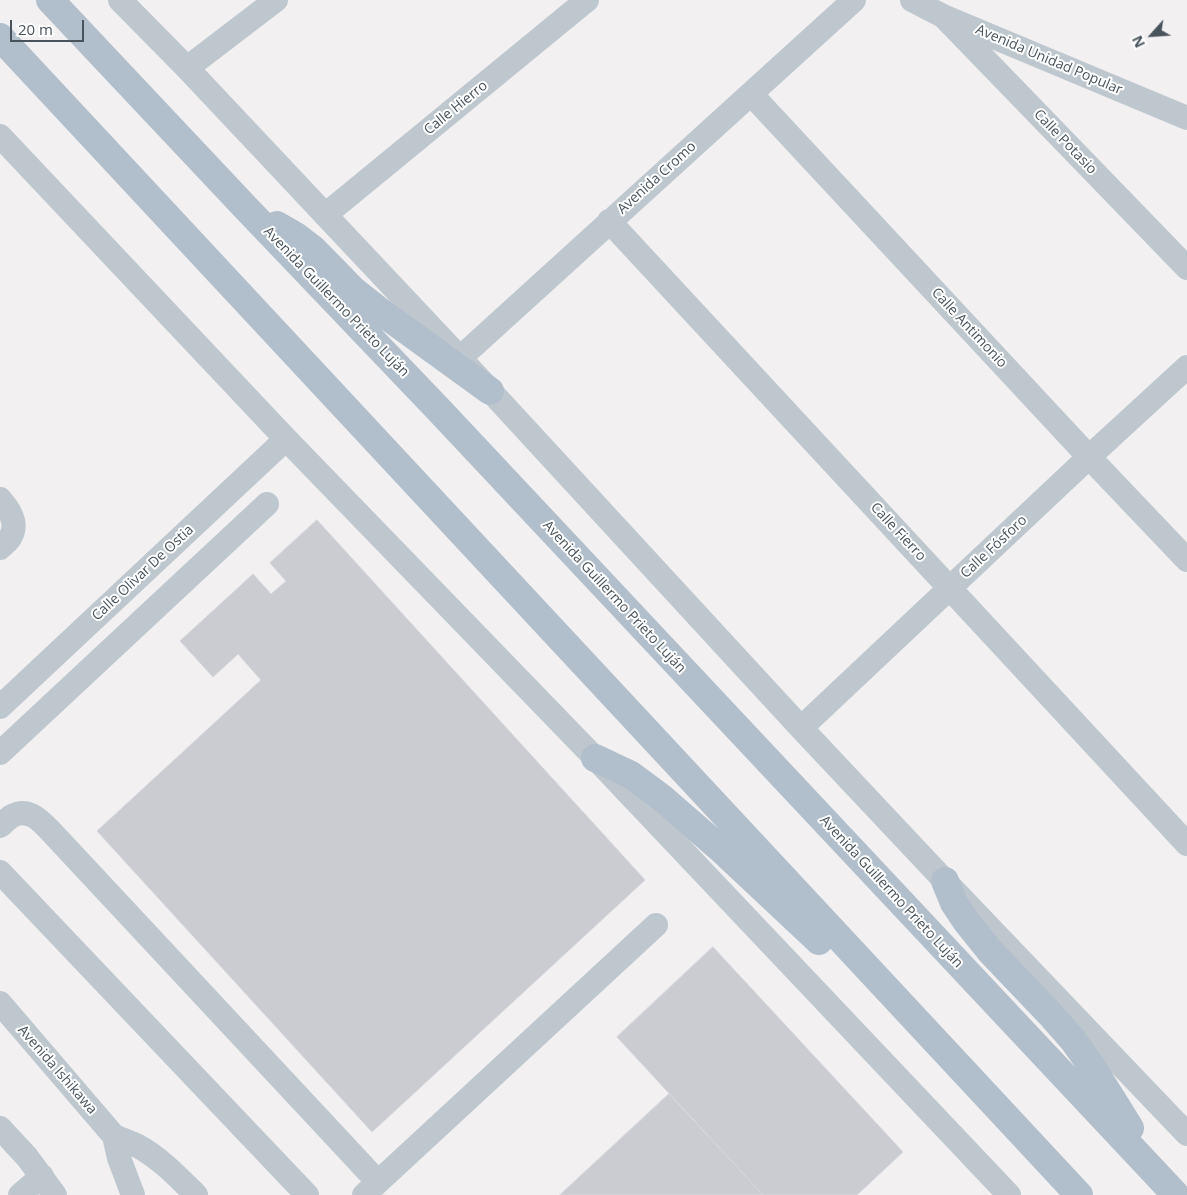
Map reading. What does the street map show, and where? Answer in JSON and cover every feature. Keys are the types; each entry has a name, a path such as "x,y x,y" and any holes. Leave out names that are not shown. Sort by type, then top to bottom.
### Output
{"main road":[{"name":"Avenida Guillermo Prieto Luján","path":"50,0 439,410 1169,1188"},
{"path":"0,37 1079,1195"},
{"path":"245,207 296,236 313,249 353,290 490,391"},
{"path":"595,758 631,775 662,798 723,851 825,946 869,984 912,1016"},
{"path":"945,881 954,904 984,944 1051,1015 1090,1064 1169,1188"}],"street":[{"path":"120,0 187,68 460,358 801,728 1187,1134"},
{"path":"187,68 276,0"},
{"name":"Calle Hierro","path":"325,215 588,0"},
{"name":"Avenida Cromo","path":"460,358 854,0"},
{"name":"Avenida Unidad Popular","path":"912,0 943,16 1187,118"},
{"name":"Calle Potasio","path":"943,16 1187,268"},
{"name":"Calle Antimonio","path":"751,94 1187,560"},
{"path":"0,136 286,439 595,758 1009,1195"},
{"name":"Calle Fierro","path":"609,221 1187,844"},
{"name":"Calle Fósforo","path":"801,728 1187,367"},
{"name":"Calle Olivar De Ostia","path":"0,707 286,439"},
{"path":"0,499 12,515 14,530 10,538 0,548"},
{"path":"0,753 267,504"},
{"path":"0,826 12,816 20,813 28,813 35,816 58,839 371,1189 656,925"},
{"path":"0,872 307,1195"},
{"name":"Avenida Ishikawa","path":"0,1004 114,1136 136,1145 156,1158 196,1195"},
{"path":"0,1128 27,1157 48,1185 20,1195"},
{"name":"Avenida Ishikawa","path":"114,1136 119,1158 133,1195"}],"building":[{"path":"317,520 645,880 372,1132 97,831 261,680 238,654 213,677 180,641 253,574 271,594 286,581 270,563"},
{"path":"713,947 903,1152 857,1195 763,1195 617,1037"},
{"path":"669,1094 763,1195 560,1195"}]}
